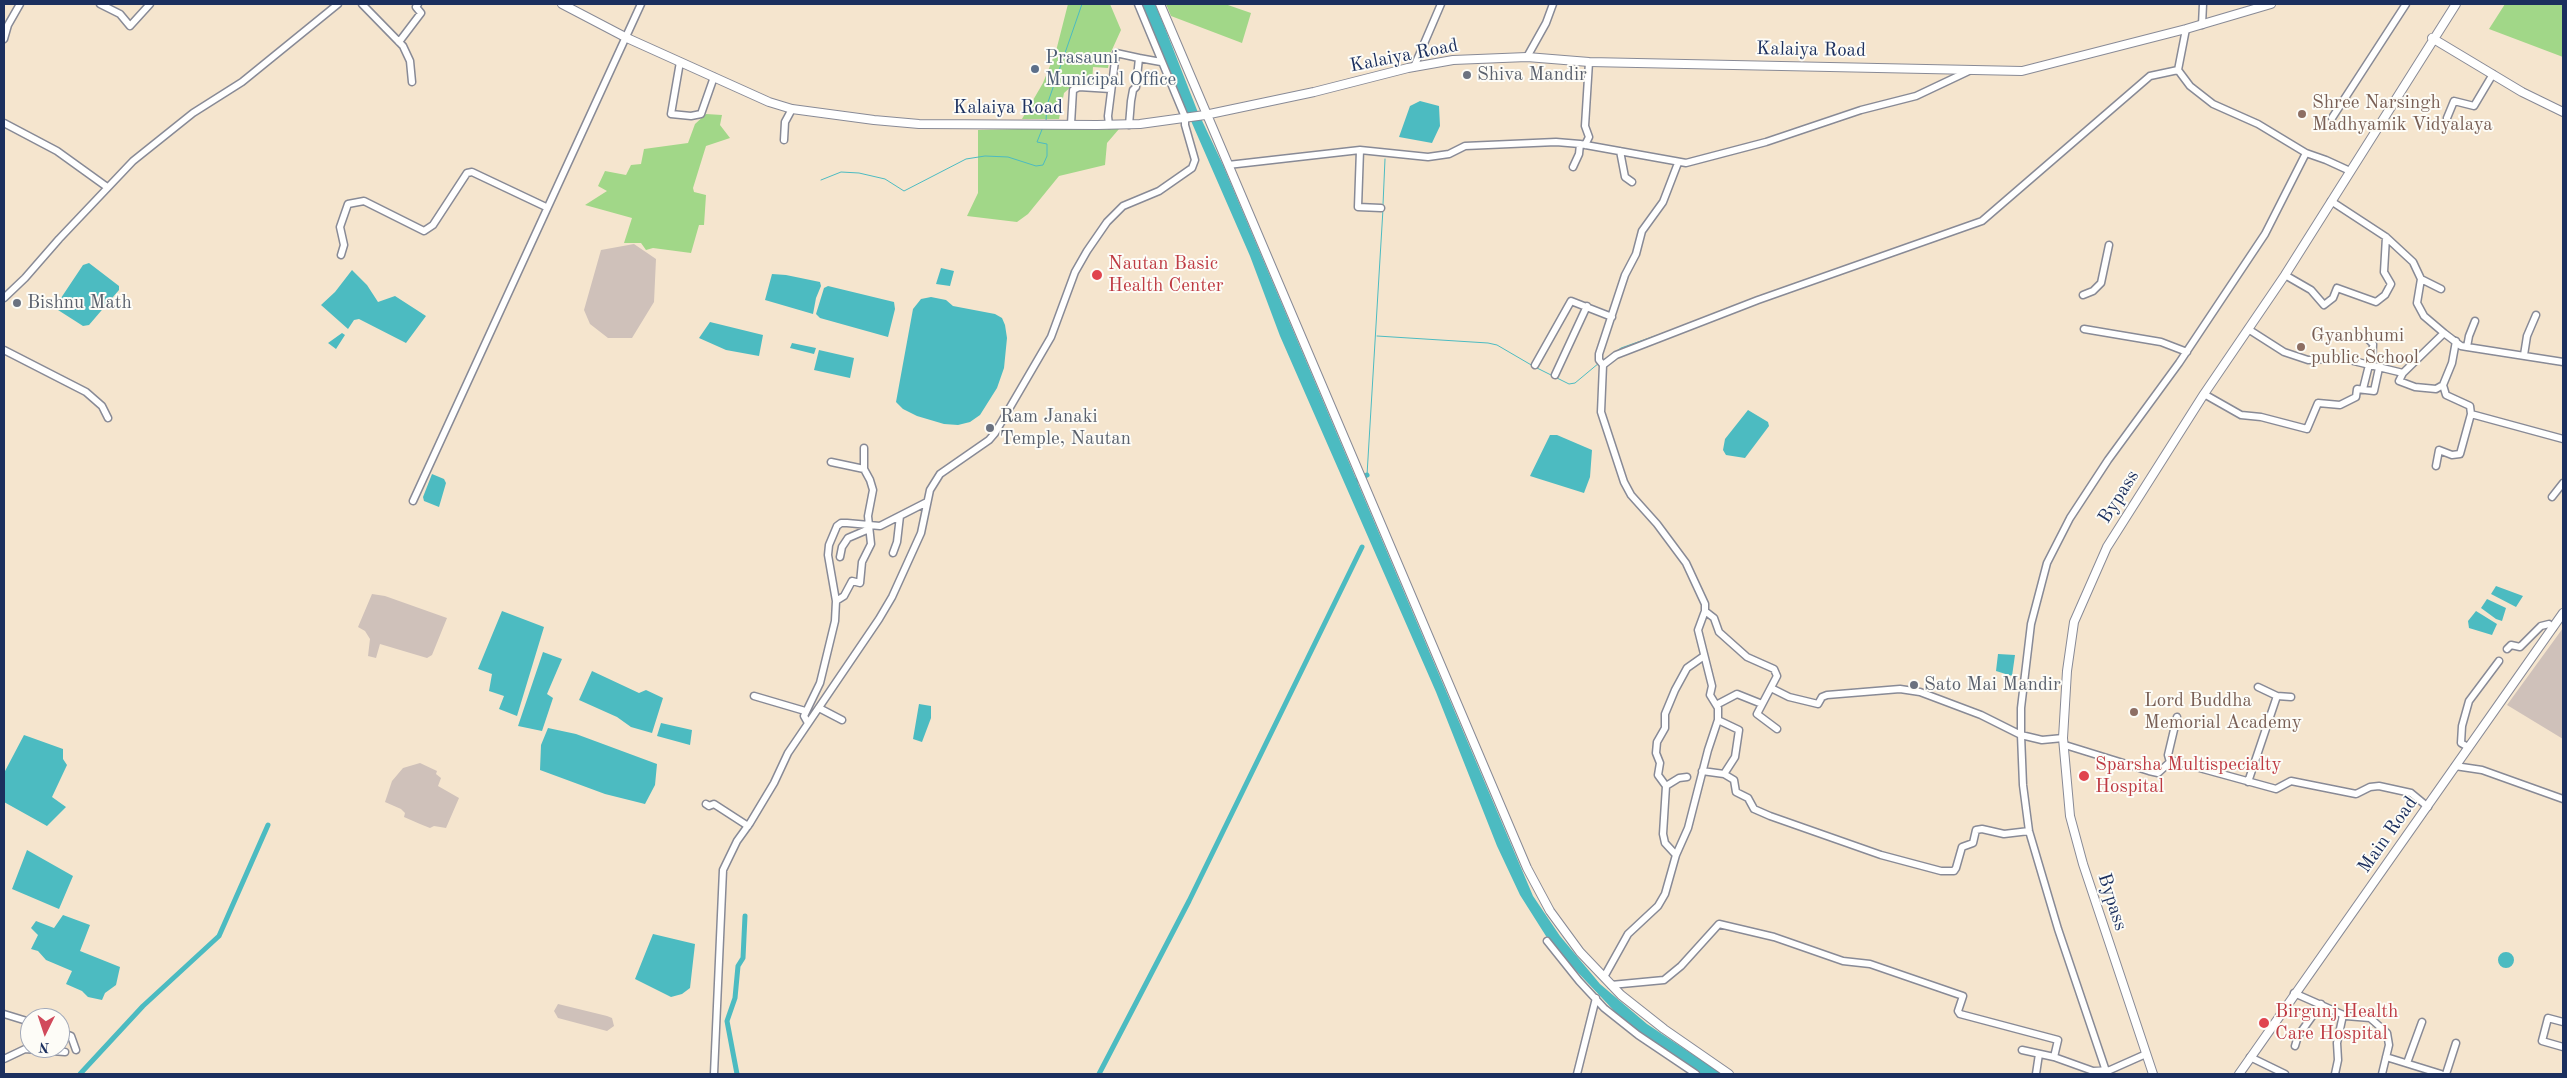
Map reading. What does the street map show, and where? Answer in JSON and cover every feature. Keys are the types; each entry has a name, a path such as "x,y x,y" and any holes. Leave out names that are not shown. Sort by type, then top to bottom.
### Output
{"main road":[{"name":"Kalaiya Road","path":"562,4 627,38 769,102 792,109 919,124 1058,125 1129,125 1203,115 1314,92 1414,67 1453,60 1527,57 1589,62 2022,71 2186,29 2271,4"},
{"path":"1160,4 1180,48 1203,115 1228,165 1528,868 1550,911 1580,952 1611,985 1664,1029 1729,1074"},
{"name":"Bypass","path":"2153,1074 2111,952 2075,835 2066,779 2064,742 2067,671 2073,631 2085,593 2107,547 2204,394 2285,275 2432,38 2456,4"},
{"path":"2432,38 2563,112"},
{"name":"Main Road","path":"2239,1074 2294,993 2428,807 2454,766 2563,613"}],"street":[{"path":"4,39 6,25 20,4"},
{"path":"100,4 120,14 130,26 150,4"},
{"path":"4,298 25,278 107,187 145,150 193,113 242,82 338,4"},
{"path":"362,4 398,42 410,61 412,82"},
{"path":"398,42 421,13 416,7 418,4"},
{"path":"413,501 546,207 627,38 641,4"},
{"path":"714,1074 723,870 737,841 774,783 788,753 892,597 921,533 930,490 946,468 977,450 995,434 1051,337 1075,272 1107,222 1123,206 1159,192 1192,168 1195,160 1185,125 1185,117 1138,4"},
{"path":"1414,67 1441,4"},
{"path":"1527,57 1546,24 1553,4"},
{"path":"2332,118 2406,4"},
{"path":"2202,24 2205,5"},
{"path":"2186,29 2178,70 2190,86 2213,104 2258,124 2306,153 2350,171"},
{"path":"1109,125 1108,116 1116,54 1161,62"},
{"path":"1129,125 1131,101 1133,90 1136,87 1140,58"},
{"path":"680,62 671,114 690,116 701,114 714,77"},
{"path":"1573,167 1583,144 1589,137 1585,126 1589,62"},
{"path":"1228,165 1360,150 1428,157 1449,154 1466,146 1537,142 1583,144 1678,162 1709,159 1861,110 1916,96 1971,70"},
{"path":"1601,363 1616,355 1750,303 1982,221 2150,76 2178,70"},
{"path":"2448,118 2454,101 2474,106 2493,74"},
{"path":"1071,124 1073,90 1079,87 1111,89"},
{"path":"784,140 785,122 792,109"},
{"path":"4,123 57,151 107,187"},
{"path":"1360,150 1358,207 1381,208"},
{"path":"1620,152 1626,177 1632,182"},
{"path":"2106,1072 2058,929 2029,831 2023,785 2021,708 2031,624 2047,564 2070,518 2108,460 2187,352 2265,234 2306,153"},
{"path":"1604,978 1628,934 1658,906 1665,894 1676,855 1688,828 1702,771 1718,720 1718,704 1710,695 1712,686 1698,630 1705,611 1705,604 1686,563 1658,524 1630,494 1624,482 1601,412 1601,363 1599,354 1625,275 1636,254 1642,231 1663,202 1678,162"},
{"path":"341,255 344,245 340,226 348,204 364,202 417,229 429,229 467,173 472,172 546,207"},
{"path":"2331,201 2386,237 2413,262 2421,278 2417,303 2424,316 2461,346 2563,362"},
{"path":"2285,275 2311,290 2324,305 2333,298 2337,288 2376,302 2385,295 2391,284 2384,272 2386,237"},
{"path":"2083,295 2093,291 2102,283 2109,245"},
{"path":"2421,278 2441,288"},
{"path":"1535,365 1571,301 1612,317"},
{"path":"1554,375 1587,306"},
{"path":"2524,355 2527,336 2536,315"},
{"path":"2467,347 2475,321"},
{"path":"2084,328 2161,342 2187,352"},
{"path":"2248,329 2284,352 2308,360 2342,358 2402,373"},
{"path":"2443,386 2436,389 2416,387 2399,380 2402,373 2444,333"},
{"path":"2204,394 2241,415 2261,417 2307,429 2318,403 2340,404 2356,397 2357,389 2374,391 2373,344 2367,338"},
{"path":"2436,466 2439,450 2452,455 2460,454 2471,414 2470,406 2446,395 2443,386 2452,363 2456,341"},
{"path":"4,350 86,392 102,406 108,418"},
{"path":"2363,389 2373,366"},
{"path":"2471,414 2563,439"},
{"path":"836,601 844,596 852,581 860,583 862,578 862,562 871,544 868,508 872,490 870,480 864,469 864,448"},
{"path":"831,462 864,469"},
{"path":"2552,497 2563,483"},
{"path":"808,723 804,716 826,666 832,640 836,601 828,554 829,545 841,523 869,527 880,526 926,502"},
{"path":"893,553 897,542 900,516"},
{"path":"840,557 842,547 848,538 869,527"},
{"path":"1705,611 1714,618 1719,632 1747,657 1774,669 1777,676 1757,714 1777,728"},
{"path":"2507,649 2511,646 2520,647 2541,626 2549,624 2553,628"},
{"path":"1676,855 1665,843 1663,834 1666,786 1658,775 1660,763 1656,753 1657,742 1665,728 1665,714 1687,668 1704,656"},
{"path":"2468,747 2461,743 2462,726 2469,701 2499,661"},
{"path":"2258,687 2277,696 2291,697"},
{"path":"1771,688 1789,697 1818,704 1822,697 1827,695 1900,689 1920,692 1981,715 2021,735 2042,740 2064,742 2158,773 2170,762"},
{"path":"1718,704 1737,694 1762,704"},
{"path":"754,696 806,711"},
{"path":"2248,782 2277,696"},
{"path":"819,708 842,720"},
{"path":"2170,762 2168,754 2177,717"},
{"path":"1718,720 1739,730 1736,757 1724,774"},
{"path":"2170,762 2188,765 2276,789 2291,781 2356,794 2370,787 2379,786 2411,793 2428,807"},
{"path":"2454,766 2482,770 2563,799"},
{"path":"1702,771 1724,774 1734,780 1736,792 1748,798 1754,809 1770,816 1881,855 1941,870 1954,871 1962,847 1972,843 1976,830 1982,829 2004,834 2029,831"},
{"path":"1666,786 1679,778 1687,776"},
{"path":"706,804 714,804 748,826"},
{"path":"1611,985 1664,980 1681,966 1719,924 1774,937 1843,961 1870,964 1963,996 1958,1011 1960,1014 2058,1040 2054,1057"},
{"path":"1547,941 1579,982 1623,1023 1696,1074"},
{"path":"2294,993 2343,1015 2370,1018 2387,1033 2389,1045 2382,1074"},
{"path":"1577,1074 1596,998"},
{"path":"2295,1046 2298,1036 2321,1004"},
{"path":"4,1014 20,1019"},
{"path":"2335,1074 2338,1060 2337,1043 2343,1015"},
{"path":"2563,1022 2548,1018 2542,1041 2563,1047"},
{"path":"2407,1063 2422,1022"},
{"path":"70,1036 76,1050"},
{"path":"2446,1074 2456,1042"},
{"path":"2022,1050 2054,1057 2093,1071 2106,1072 2146,1054"},
{"path":"4,1059 20,1051"},
{"path":"2036,1074 2039,1054"},
{"path":"2250,1057 2285,1074"},
{"path":"2386,1057 2441,1074"}],"shaded area":[{"path":"634,244 656,259 654,302 632,338 608,338 590,324 584,310 601,250"},
{"path":"372,594 385,596 447,618 432,655 427,658 380,644 376,658 368,656 370,639 365,631 358,627"},
{"path":"2563,628 2563,739 2507,705"},
{"path":"420,763 437,771 436,774 441,778 438,786 459,798 446,828 434,826 430,828 420,824 404,817 405,813 401,809 385,802 392,781 403,768"},
{"path":"558,1004 607,1016 612,1018 614,1026 607,1031 558,1018 554,1011"}],"green space":[{"path":"1068,4 1110,4 1121,30 1111,52 1108,68 1093,67 1092,85 1074,84 1064,93 1059,119 1022,119 1043,83 1056,51"},
{"path":"1166,4 1225,4 1251,13 1242,43 1171,16"},
{"path":"2505,4 2563,4 2563,57 2489,29"},
{"path":"706,114 722,115 720,125 730,138 706,146 693,188 694,192 706,195 704,225 699,225 691,253 653,248 646,250 641,243 624,243 632,218 585,205 607,191 598,186 605,171 626,175 631,165 641,164 644,149 688,143 695,124"},
{"path":"1119,129 1107,143 1105,165 1059,176 1028,214 1017,222 967,216 978,193 978,130"}],"water":[{"path":"1140,4 1155,4 1197,110 1223,165 1533,896 1560,936 1600,984 1647,1024 1722,1074 1701,1074 1659,1047 1619,1016 1551,944 1520,895 1497,846 1436,692 1280,336 1250,256"},
{"path":"1420,101 1439,106 1440,126 1432,143 1399,137 1410,106"},
{"path":"89,263 119,286 119,290 89,325 83,326 58,310 57,304 83,265"},
{"path":"941,268 954,271 950,286 936,284"},
{"path":"352,270 367,285 378,302 395,296 426,316 406,343 359,319 354,320 348,329 321,305 335,292"},
{"path":"772,274 820,282 821,286 816,298 813,314 765,300"},
{"path":"828,286 894,302 895,309 888,337 820,318 816,314 824,288"},
{"path":"931,297 946,300 953,306 995,314 1002,318 1005,325 1007,338 1004,368 997,388 980,415 970,422 958,425 944,424 917,416 903,409 896,402 913,309 921,299"},
{"path":"710,322 763,335 759,356 726,350 699,338"},
{"path":"342,333 345,335 336,349 328,343"},
{"path":"792,343 816,348 814,354 790,348"},
{"path":"819,350 854,358 850,378 814,370"},
{"path":"1748,410 1768,422 1769,426 1745,458 1726,455 1723,450 1725,439"},
{"path":"1550,435 1557,435 1592,450 1590,477 1584,493 1530,476"},
{"path":"432,474 444,479 446,483 439,507 424,501 423,497"},
{"path":"2496,586 2523,596 2516,607 2491,594"},
{"path":"2487,599 2506,608 2502,621 2481,608"},
{"path":"502,611 544,627 517,716 499,709 504,696 489,691 492,674 478,669"},
{"path":"2476,611 2497,624 2492,635 2469,628 2468,621"},
{"path":"543,652 562,659 547,694 553,698 542,731 518,726"},
{"path":"1998,654 2015,655 2012,676 1996,671"},
{"path":"592,671 639,693 646,690 663,698 652,733 631,727 617,717 579,700"},
{"path":"919,704 931,706 931,718 922,742 913,739"},
{"path":"661,723 692,730 690,745 657,736"},
{"path":"548,728 576,734 657,764 655,785 645,804 605,794 540,770 541,745"},
{"path":"24,735 63,749 63,759 67,765 52,797 66,807 47,826 4,802 4,773"},
{"path":"27,850 73,876 59,909 12,889"},
{"path":"63,915 90,925 80,951 120,967 116,985 105,993 102,1000 88,997 82,991 66,984 72,971 46,960 38,951 31,949 38,935 31,928 36,921 54,928"},
{"path":"653,934 695,944 690,988 682,994 671,997 635,979"},
{"path":"2506,952 2514,960 2506,968 2498,960"}],"waterway":[{"path":"1046,121 1047,105 1082,4"},
{"path":"821,180 841,172 859,173 885,179 904,191 966,159 985,156 1008,157 1036,166 1043,165 1047,156 1047,144 1037,142 1043,127"},
{"path":"1383,205 1385,159"},
{"path":"1367,475 1383,209"},
{"path":"1602,361 1621,348 1669,331"},
{"path":"1377,336 1488,343 1497,345 1533,366"},
{"path":"1537,368 1569,384 1575,383 1599,363"},
{"path":"1353,482 1367,475"},
{"path":"1099,1074 1189,901 1362,547"},
{"path":"80,1074 143,1006 219,936 268,825"},
{"path":"737,1074 727,1021 735,998 738,966 743,958 745,916"}],"place":[{"name":"Prasauni Municipal Office","path":"1035,69"},
{"name":"Shiva Mandir","path":"1467,75"},
{"name":"Shree Narsingh Madhyamik Vidyalaya","path":"2302,114"},
{"name":"Nautan Basic Health Center","path":"1097,275"},
{"name":"Bishnu Math","path":"17,303"},
{"name":"Gyanbhumi public School","path":"2301,347"},
{"name":"Ram Janaki Temple, Nautan","path":"990,428"},
{"name":"Sato Mai Mandir","path":"1914,685"},
{"name":"Lord Buddha Memorial Academy","path":"2134,712"},
{"name":"Sparsha Multispecialty Hospital","path":"2084,776"},
{"name":"Birgunj Health Care Hospital","path":"2264,1023"}]}
